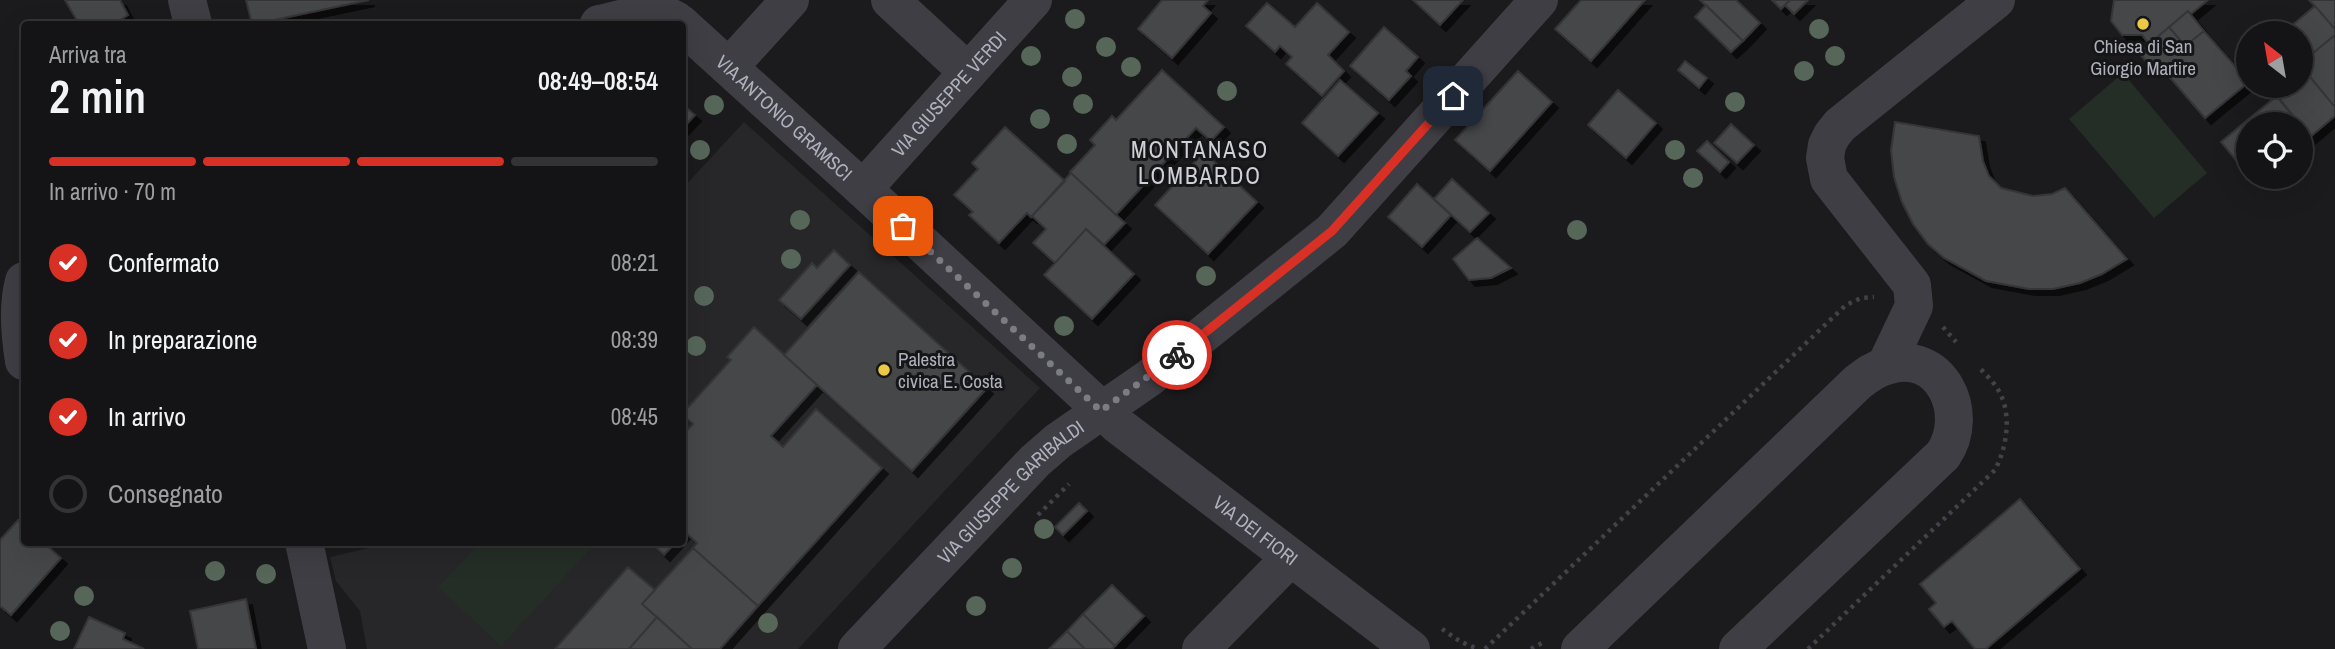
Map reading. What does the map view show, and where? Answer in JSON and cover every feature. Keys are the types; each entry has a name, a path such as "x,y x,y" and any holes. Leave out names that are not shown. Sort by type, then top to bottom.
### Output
{"street":[{"path":"187,0 192,21"},
{"path":"729,67 790,0"},
{"path":"890,0 968,72"},
{"name":"VIA GIUSEPPE VERDI","path":"863,189 1033,0"},
{"name":"VIA GIUSEPPE GARIBALDI","path":"857,649 1035,461 1149,378 1332,231 1539,0"},
{"path":"1886,365 1914,306 1912,285 1906,274 1835,189 1826,170 1827,145 1840,125 1996,0"},
{"name":"VIA ANTONIO GRAMSCI","path":"613,21 651,13 666,15 676,21"},
{"name":"VIA ANTONIO GRAMSCI","path":"686,29 1101,411"},
{"path":"21,314 21,343"},
{"path":"1580,649 1858,382 1886,365 1902,363 1919,366 1934,374 1944,384 1954,408 1954,434 1950,445 1934,464 1738,649"},
{"name":"VIA DEI FIORI","path":"1101,411 1411,649"},
{"path":"305,546 327,649"},
{"path":"1201,649 1290,558"}],"shaded area":[{"path":"2123,73 2207,173 2154,218 2069,119"},
{"path":"744,122 1040,388 798,649 367,649 360,611 336,581 330,557 377,546 686,546 686,185"},
{"path":"477,546 593,546 501,646 438,587"}],"building":[{"path":"65,0 120,0 128,15 119,21 77,21"},
{"path":"246,0 369,0 269,21 251,21"},
{"path":"1162,0 1208,0 1203,6 1211,13 1172,58 1138,29"},
{"path":"1413,0 1463,0 1440,25"},
{"path":"1581,0 1645,0 1591,61 1555,29"},
{"path":"1700,0 1736,0 1760,23 1743,41"},
{"path":"1772,0 1790,0 1781,9"},
{"path":"1790,0 1808,0 1794,14 1785,5"},
{"name":"Chiesa di San Giorgio Martire","path":"2114,0 2208,0 2191,14 2188,11 2149,44 2142,35 2122,35 2111,21"},
{"path":"2309,0 2335,0 2335,29 2315,6"},
{"path":"1267,3 1295,27 1317,3 1349,32 1328,55 1344,71 1322,96 1286,64 1292,57 1280,46 1275,52 1246,26"},
{"path":"1706,5 1743,41 1731,52 1695,17"},
{"path":"2315,6 2335,29 2335,35 2314,52 2314,21 2297,21"},
{"path":"2188,11 2204,31 2185,46 2169,27"},
{"path":"1384,27 1418,57 1406,71 1411,76 1389,100 1350,66"},
{"path":"2169,27 2185,46 2204,31 2236,67 2236,93 2205,118 2160,66 2154,71 2139,53"},
{"path":"2335,35 2335,107 2314,82 2314,52"},
{"path":"1685,61 1707,78 1699,88 1678,70"},
{"path":"1162,70 1224,127 1211,141 1196,128 1116,215 1070,172 1095,145 1090,140 1112,116 1116,120"},
{"path":"1518,71 1552,102 1490,171 1455,140"},
{"path":"1340,80 1378,113 1338,156 1302,123"},
{"path":"2314,82 2335,107 2335,116 2313,134 2313,112 2290,112 2278,98 2314,98"},
{"path":"1618,90 1656,123 1626,158 1588,125"},
{"path":"2275,98 2279,98 2290,112 2258,112"},
{"path":"686,107 695,115 686,125"},
{"path":"1895,122 1979,136 1983,161 1989,176 2001,188 2033,196 2052,194 2065,188 2127,259 2080,283 2053,289 2029,289 1986,281 1944,258 1928,244 1913,224 1902,202 1894,177 1891,150"},
{"path":"1731,124 1754,145 1737,163 1714,143"},
{"path":"1005,127 1065,181 1031,217 1027,213 999,243 969,215 973,212 954,195 978,169 972,163"},
{"path":"2236,130 2236,160 2221,142"},
{"path":"1707,141 1729,162 1720,172 1697,151"},
{"path":"1204,152 1257,202 1208,254 1155,205"},
{"path":"1071,173 1125,223 1104,245 1086,229 1055,263 1033,243 1046,229 1032,216"},
{"path":"1452,179 1489,213 1470,232 1434,199"},
{"path":"1417,184 1451,215 1422,247 1388,217"},
{"path":"1086,229 1134,274 1092,319 1044,275"},
{"path":"1477,238 1511,268 1491,278 1469,280 1453,259"},
{"path":"834,250 850,265 801,319 779,300 812,263 817,268"},
{"name":"Palestra civica E. Costa","path":"859,272 987,388 912,471 784,355"},
{"path":"754,327 817,385 771,436 783,447 816,409 882,468 758,606 693,548 697,543 686,533 686,432 693,424 686,418 686,410 731,360 727,357"},
{"path":"2020,499 2080,569 1986,649 1975,649 1952,621 1944,627 1929,609 1936,603 1920,584"},
{"path":"1079,503 1087,511 1063,535 1055,527"},
{"path":"18,520 21,523 21,546 48,546 61,558 11,615 0,606 0,540"},
{"path":"654,546 672,546 664,555"},
{"path":"693,548 758,606 720,649 692,649 642,604"},
{"path":"628,567 655,590 642,604 657,617 629,649 555,649"},
{"path":"1112,585 1144,616 1115,646 1083,614"},
{"path":"246,599 256,649 198,649 190,611"},
{"path":"1083,614 1115,646 1112,649 1085,649 1067,631"},
{"path":"89,617 125,633 123,639 144,649 74,649"},
{"path":"657,617 692,649 629,649"},
{"path":"1067,631 1085,649 1049,649"}],"way so far":[{"path":"903,226 1101,411 1177,355"}],"place":[{"name":"Chiesa di San Giorgio Martire","path":"2143,24"},
{"name":"Palestra civica E. Costa","path":"884,370"}],"district":[{"name":"MONTANASO LOMBARDO","path":"1200,162"}],"route":[{"path":"1177,355 1332,231 1453,96"}]}
